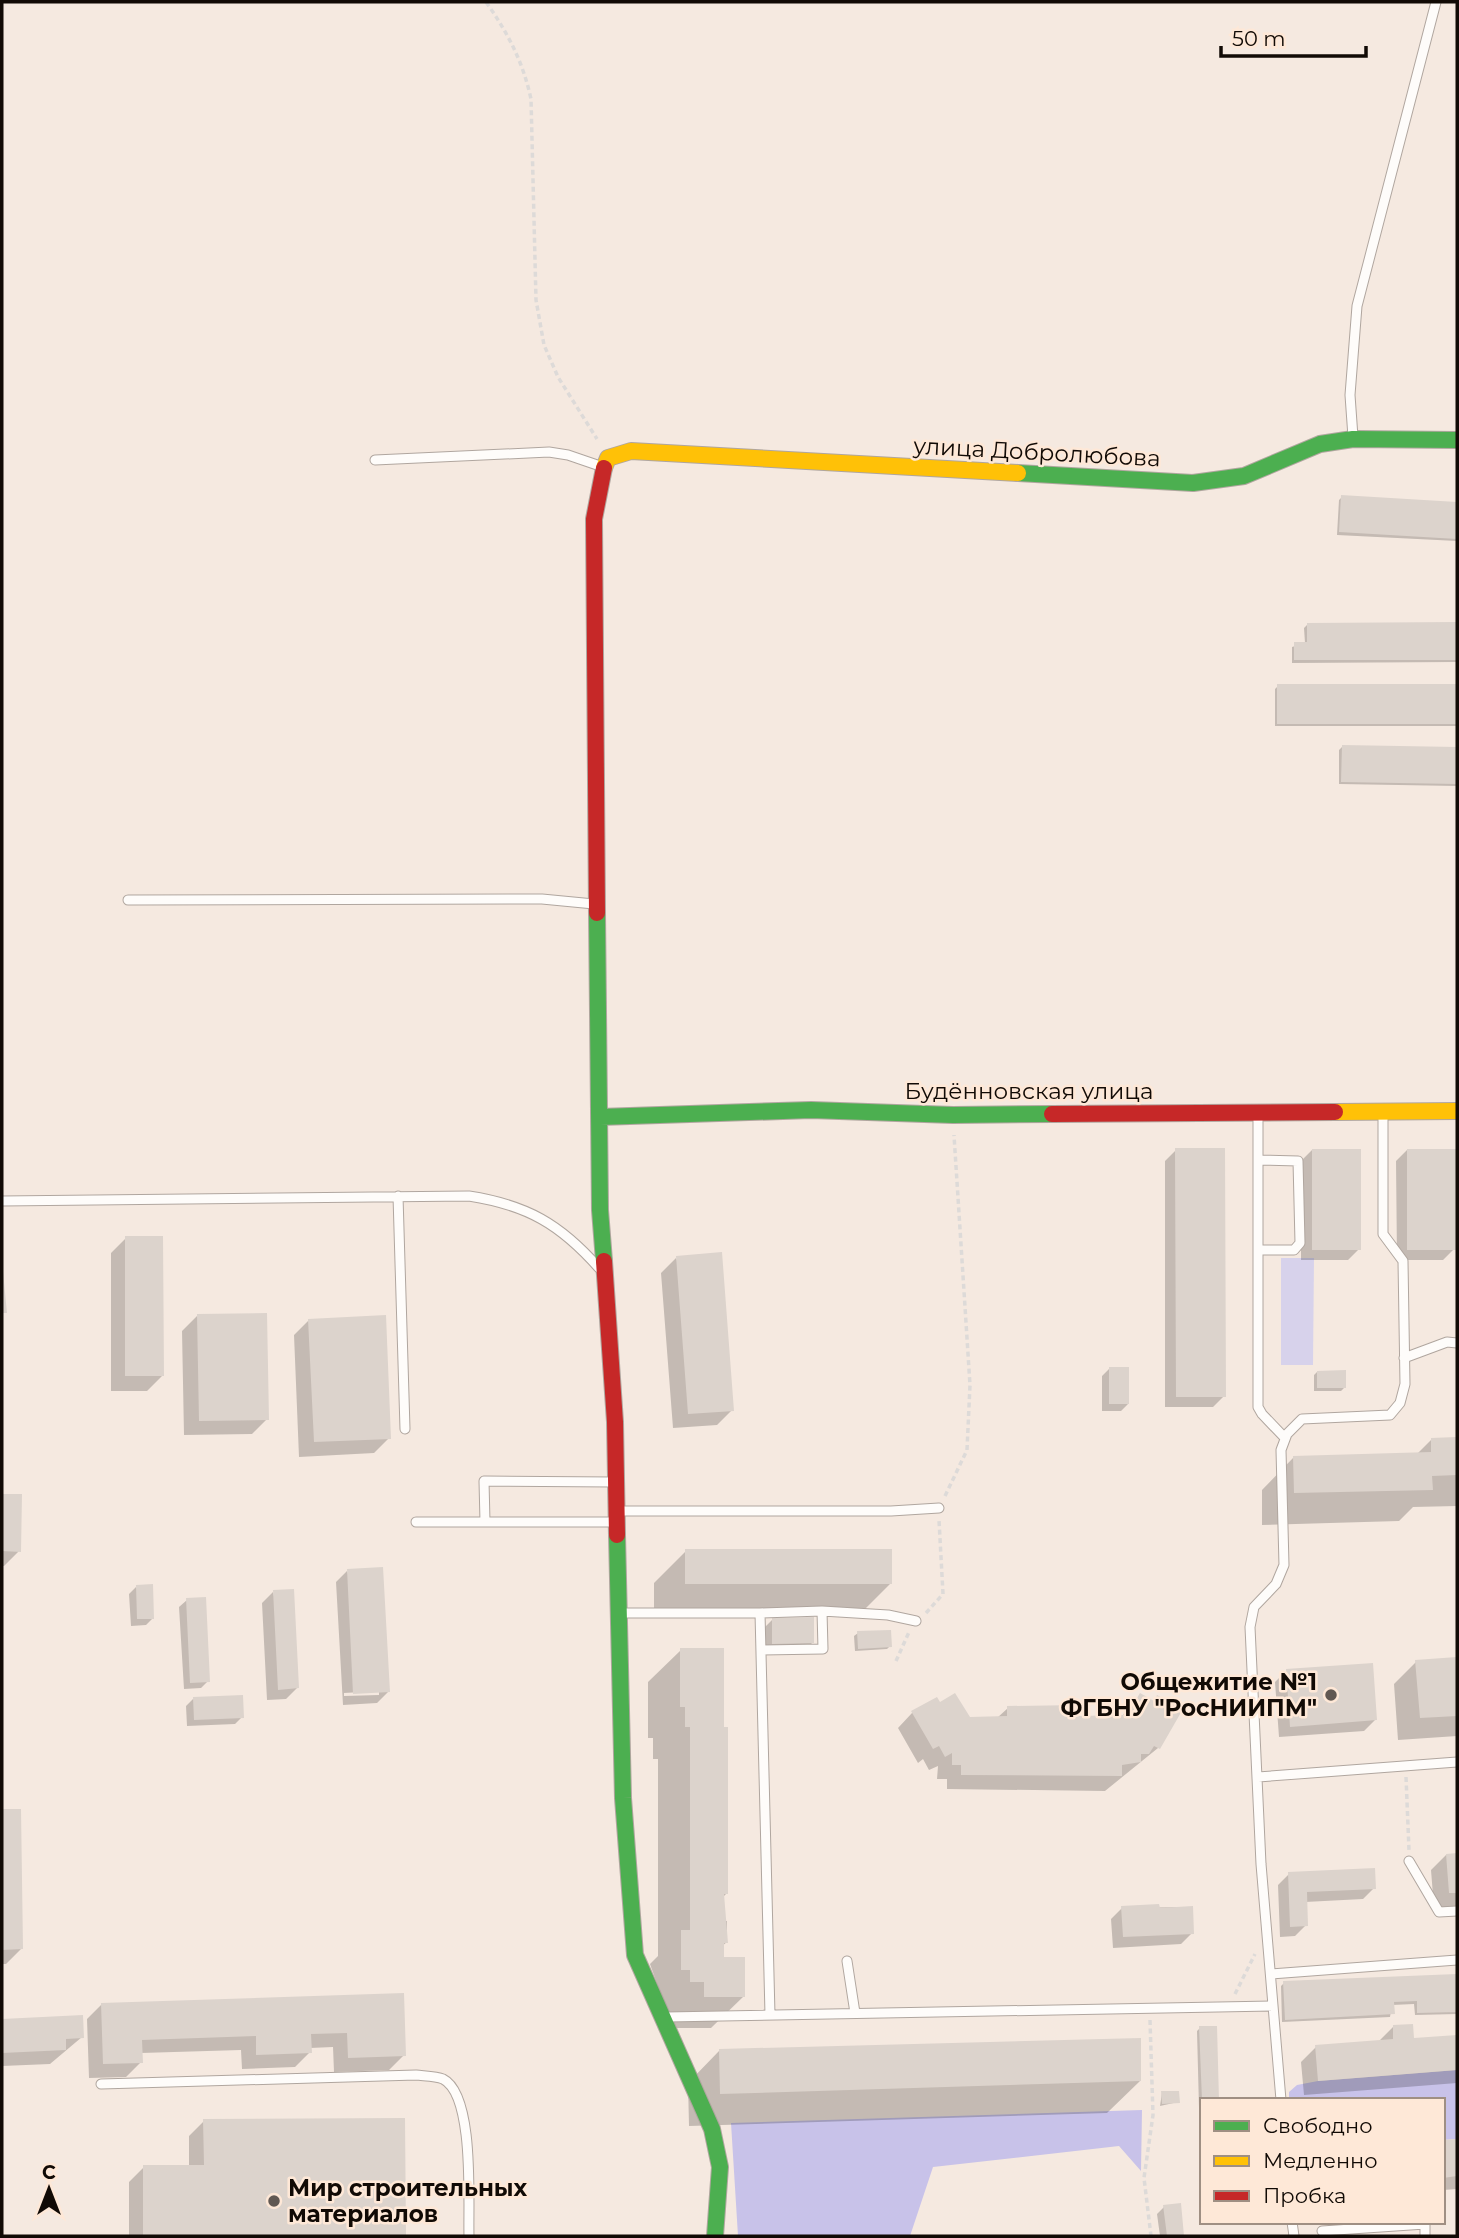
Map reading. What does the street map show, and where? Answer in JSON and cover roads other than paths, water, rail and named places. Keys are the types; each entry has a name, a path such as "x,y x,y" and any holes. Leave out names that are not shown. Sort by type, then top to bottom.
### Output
{"street":[{"name":"улица Добролюбова","path":"606,463 631,451 1193,483 1244,476 1320,444 1353,439 1457,440"},
{"path":"606,463 599,481 594,519 600,1210 617,1483 623,1798 635,1955 712,2129 720,2167 715,2236"},
{"name":"Будённовская улица","path":"600,1117 811,1110 953,1115 1457,1111"}],"lane":[{"path":"1353,439 1350,395 1357,306 1436,2"},
{"path":"375,460 549,453 606,463"},
{"path":"128,900 542,899 599,905"},
{"path":"1282,2098 1268,1939 1250,1627 1254,1607 1276,1584 1284,1565 1281,1450 1285,1438 1302,1419 1390,1415 1400,1403 1405,1384 1404,1261 1383,1234 1383,1112"},
{"path":"1258,1114 1258,1406 1262,1414 1285,1438"},
{"path":"1258,1160 1298,1161 1300,1192 1298,1248 1258,1250"},
{"path":"398,1196 405,1429"},
{"path":"2,1201 469,1196 504,1202 563,1230 605,1275"},
{"path":"1404,1358 1447,1342 1457,1343"},
{"path":"485,1522 484,1481 617,1483"},
{"path":"416,1522 939,1508"},
{"path":"621,1613 760,1614 822,1611 888,1615 916,1621"},
{"path":"761,1650 822,1649 822,1611"},
{"path":"760,1614 770,2015"},
{"path":"1258,1777 1406,1768 1457,1762"},
{"path":"1409,1861 1439,1912 1457,1911"},
{"path":"1271,1974 1457,1960"},
{"path":"847,1961 855,2013"},
{"path":"663,2017 1273,2006"},
{"path":"101,2084 416,2075 443,2079 457,2092 464,2115 469,2236"},
{"path":"1322,2231 1424,2224 1425,2236"}],"place":[{"name":"Общежитие №1 ФГБНУ \"РосНИИПМ\"","path":"1331,1695"},
{"name":"Мир строительных материалов","path":"274,2201"}]}
